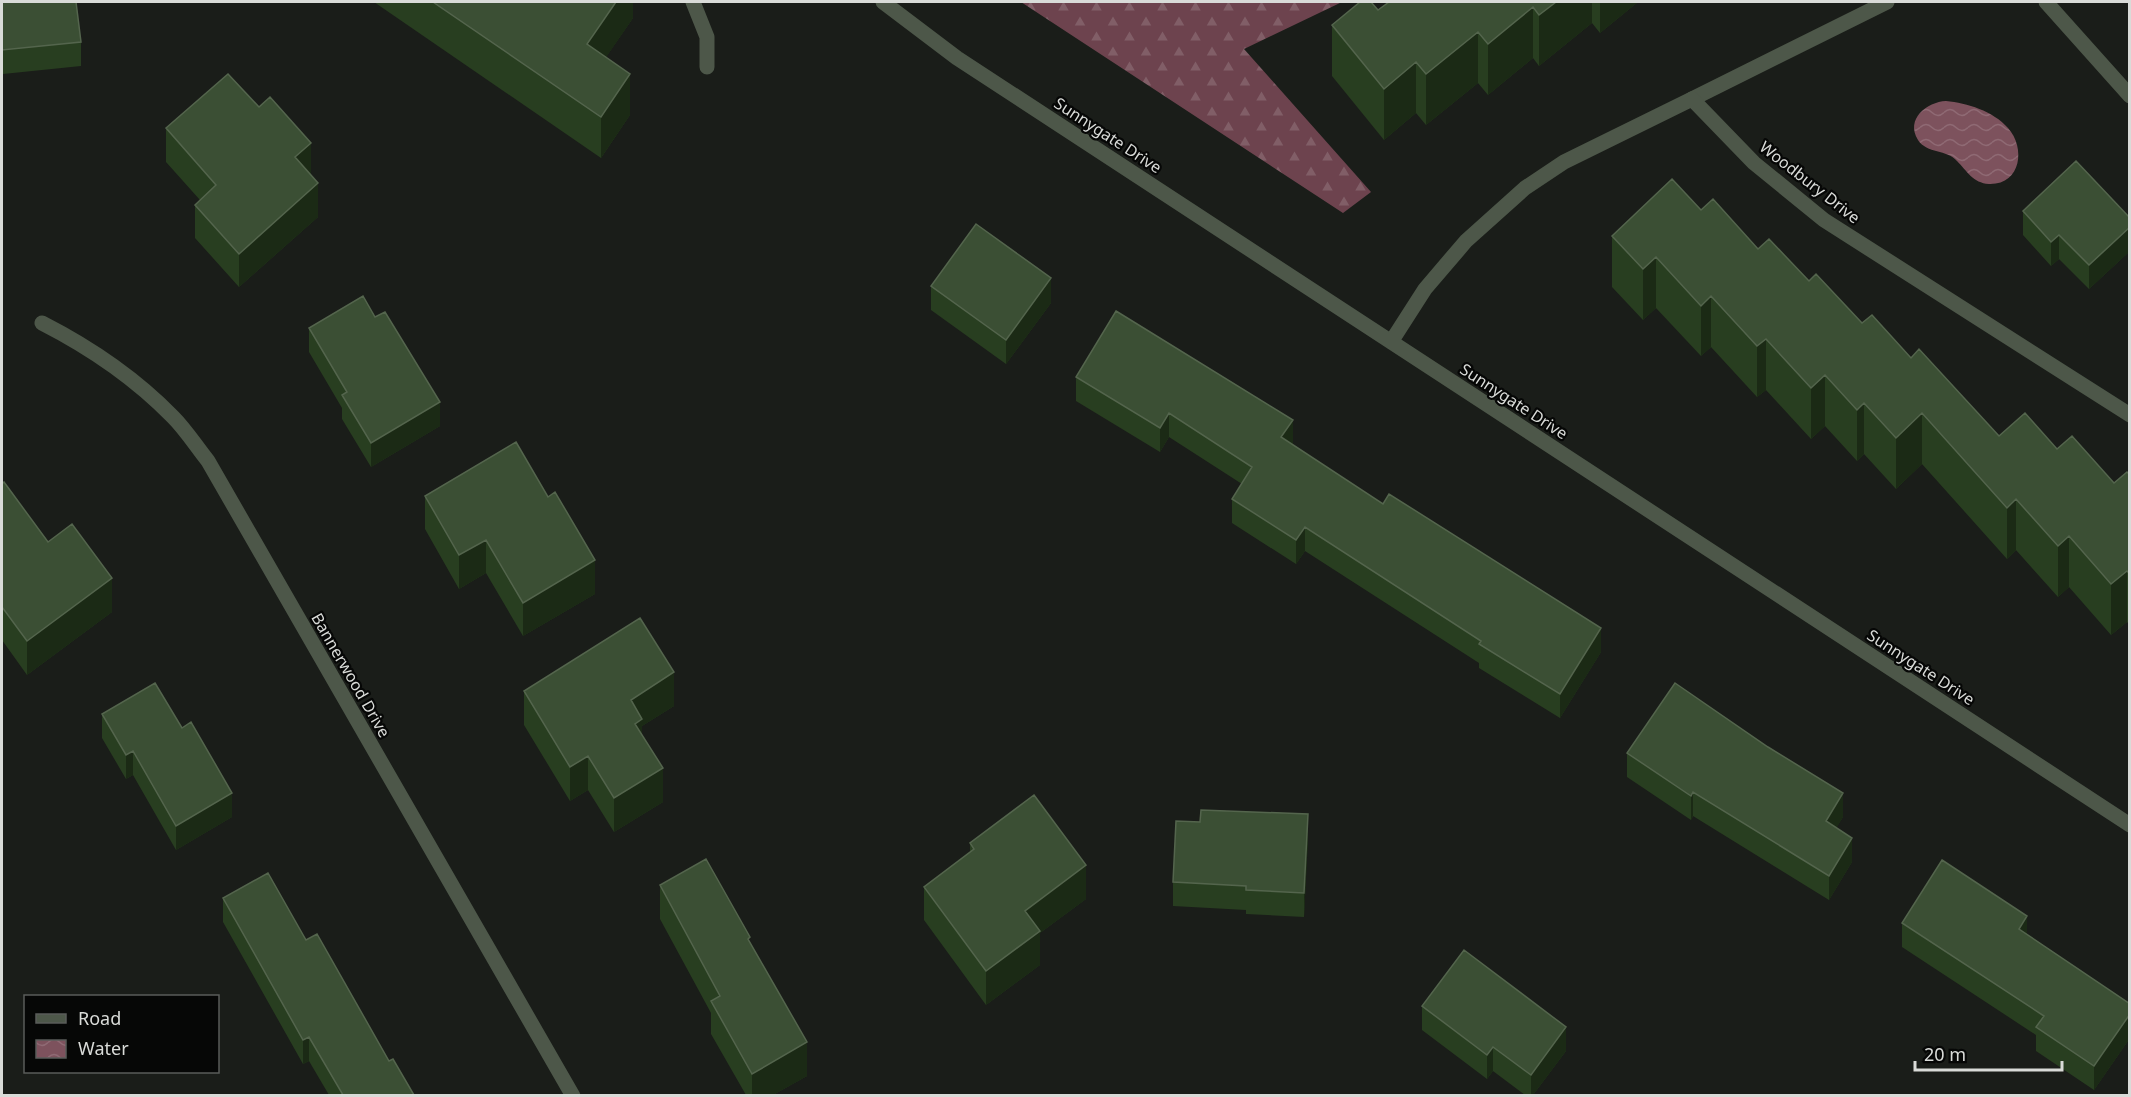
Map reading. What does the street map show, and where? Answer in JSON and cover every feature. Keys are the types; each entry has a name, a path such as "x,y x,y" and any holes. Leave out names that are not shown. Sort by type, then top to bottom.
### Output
{"street":[{"path":"693,2 707,37 707,67"},
{"name":"Sunnygate Drive","path":"883,2 957,58 2130,825"},
{"path":"1391,342 1425,290 1466,241 1525,188 1564,162 1887,2"},
{"path":"2046,2 2130,96"},
{"name":"Woodbury Drive","path":"1692,99 1754,163 1824,220 2130,415"},
{"name":"Bannerwood Drive","path":"42,323 79,342 124,372 174,418 208,461 573,1095"}],"green space":[{"path":"1021,2 1342,2 1244,49 1371,192 1343,213"}],"water":[{"path":"1946,101 1979,109 1995,117 2008,128 2014,136 2018,155 2014,172 2008,178 2000,183 1983,183 1971,176 1953,157 1926,148 1918,140 1914,125 1920,113 1925,108"}],"building":[{"path":"2,2 76,2 81,42 2,50"},
{"path":"433,2 616,2 587,44 630,74 601,117"},
{"path":"1360,2 1371,2 1378,10 1389,2 1556,2 1539,15 1533,7 1488,44 1478,32 1426,74 1416,62 1384,89 1332,25"},
{"path":"228,74 259,107 270,97 311,143 295,157 318,183 239,254 195,205 216,185 166,128"},
{"path":"2076,161 2130,218 2130,227 2089,265 2059,235 2051,242 2023,211"},
{"path":"1672,179 1701,210 1713,199 1758,249 1769,239 1809,281 1816,274 1862,323 1872,315 1911,358 1919,349 1999,436 2025,413 2057,449 2072,436 2114,483 2127,472 2130,475 2130,574 2127,571 2111,584 2069,536 2058,546 2016,499 2007,508 1922,413 1896,438 1864,403 1857,410 1825,375 1811,388 1766,339 1757,346 1711,296 1701,306 1656,257 1643,269 1612,236"},
{"path":"976,224 1051,278 1006,340 931,286"},
{"path":"363,296 375,317 385,312 440,402 371,443 342,395 347,392 309,328"},
{"path":"1116,311 1293,420 1281,437 1383,504 1389,494 1601,628 1560,694 1479,644 1481,641 1305,527 1296,540 1232,499 1252,467 1169,413 1160,428 1076,377"},
{"path":"516,442 548,497 555,492 595,560 523,603 486,540 459,555 425,496"},
{"path":"4,482 48,542 72,524 112,578 27,641 2,607 2,484"},
{"path":"640,618 674,672 631,700 642,719 635,724 663,768 614,798 588,756 570,767 524,691"},
{"path":"155,683 182,728 191,722 232,793 176,826 133,751 126,755 102,714"},
{"path":"1675,683 1768,747 1843,793 1826,821 1852,838 1829,876 1693,792 1691,796 1627,753"},
{"path":"1034,795 1086,865 1025,911 1040,931 986,971 924,887 974,849 970,843"},
{"path":"1201,810 1308,814 1304,893 1246,890 1246,886 1173,882 1176,821 1200,822"},
{"path":"706,859 750,937 748,939 807,1042 752,1074 711,1001 720,996 660,885"},
{"path":"1942,860 2027,916 2019,929 2130,1004 2130,1014 2094,1066 2036,1027 2044,1016 1902,923"},
{"path":"268,873 306,940 317,934 389,1061 393,1059 414,1095 343,1095 309,1037 303,1040 223,898"},
{"path":"1464,950 1566,1027 1531,1075 1493,1047 1487,1055 1422,1006"}]}
